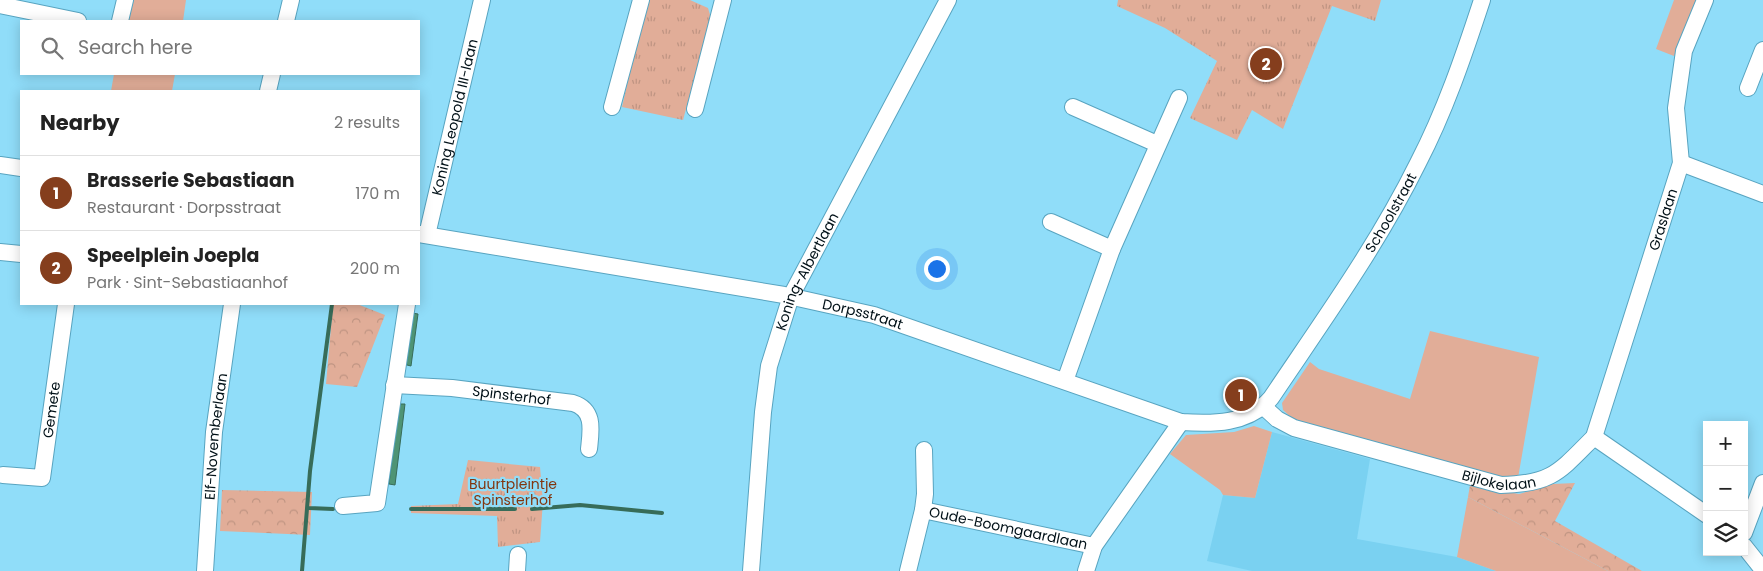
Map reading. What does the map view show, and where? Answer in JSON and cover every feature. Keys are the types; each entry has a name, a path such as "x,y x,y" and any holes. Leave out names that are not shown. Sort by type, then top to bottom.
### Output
{"street":[{"path":"120,20 125,0"},
{"path":"286,20 291,0"},
{"name":"Koning Leopold III-laan","path":"423,234 482,0"},
{"path":"612,107 641,0"},
{"path":"694,109 722,0"},
{"name":"Koning-Albertlaan","path":"751,571 763,412 769,366 791,296 948,0"},
{"name":"Schoolstraat","path":"1264,406 1370,250 1418,164 1438,121 1482,0"},
{"name":"Graslaan","path":"1594,437 1681,163 1676,108 1682,61 1684,51 1705,0"},
{"path":"0,5 73,20"},
{"path":"1748,88 1763,50"},
{"path":"268,90 272,75"},
{"path":"1065,382 1112,249 1179,98"},
{"path":"1073,107 1157,144"},
{"path":"1681,163 1763,194"},
{"path":"0,165 20,168"},
{"path":"1051,222 1112,249"},
{"name":"Dorpsstraat","path":"423,234 791,296 874,315 1180,422 1225,422 1245,418 1264,406"},
{"path":"0,252 20,254"},
{"name":"Gemete","path":"3,474 42,478 66,305"},
{"name":"Elf-Novemberlaan","path":"205,571 214,432 232,305"},
{"path":"343,506 378,503 407,305"},
{"name":"Spinsterhof","path":"394,385 461,389 582,406 590,416 590,449"},
{"name":"Bijlokelaan","path":"1264,406 1277,419 1294,428 1501,485 1529,484 1547,478 1564,466 1594,437"},
{"name":"Oude-Boomgaardlaan","path":"1086,571 1094,546 1180,422"},
{"path":"1594,437 1703,512"},
{"name":"Oude-Boomgaardlaan","path":"908,571 923,510 925,494 924,450"},
{"path":"1748,523 1763,483"},
{"name":"Oude-Boomgaardlaan","path":"923,510 1094,546"},
{"path":"1748,551 1763,570"}],"shaded area":[{"path":"412,313 418,314 411,366 403,364"},
{"path":"398,404 405,404 395,485 389,484"},
{"path":"1272,432 1370,459 1357,539 1457,557 1496,571 1252,571 1207,561 1223,495 1255,498"}],"green space":[{"path":"130,0 186,0 183,20 125,20"},
{"path":"646,0 690,0 708,8 711,18 683,120 622,107"},
{"path":"1118,0 1381,0 1375,21 1332,6 1283,129 1252,110 1237,140 1190,118 1217,61 1165,28 1117,6"},
{"path":"1674,0 1696,0 1674,56 1656,49"},
{"path":"114,75 175,75 172,90 111,90"},
{"path":"333,305 360,305 385,315 357,387 326,384"},
{"path":"1430,331 1539,357 1518,478 1497,477 1293,419 1283,410 1282,403 1310,362 1319,369 1410,399"},
{"path":"1254,426 1272,432 1255,498 1223,495 1220,490 1170,454 1186,435 1234,432"},
{"name":"Buurtpleintje Spinsterhof","path":"468,460 540,467 543,501 540,542 498,547 497,516 411,513 411,506 458,504"},
{"path":"1575,483 1555,521 1642,571 1608,571 1468,497 1470,485 1519,494 1553,484"},
{"path":"222,490 312,492 310,535 220,531"},
{"path":"1468,497 1608,571 1496,571 1457,557"}],"waterway":[{"path":"302,571 310,471 332,305"},
{"path":"532,509 580,505 662,513"},
{"path":"309,508 333,509"},
{"path":"411,509 515,509"}],"place":[{"name":"Speelplein Joepla","path":"1266,64"},
{"name":"Brasserie Sebastiaan","path":"1241,395"}]}
